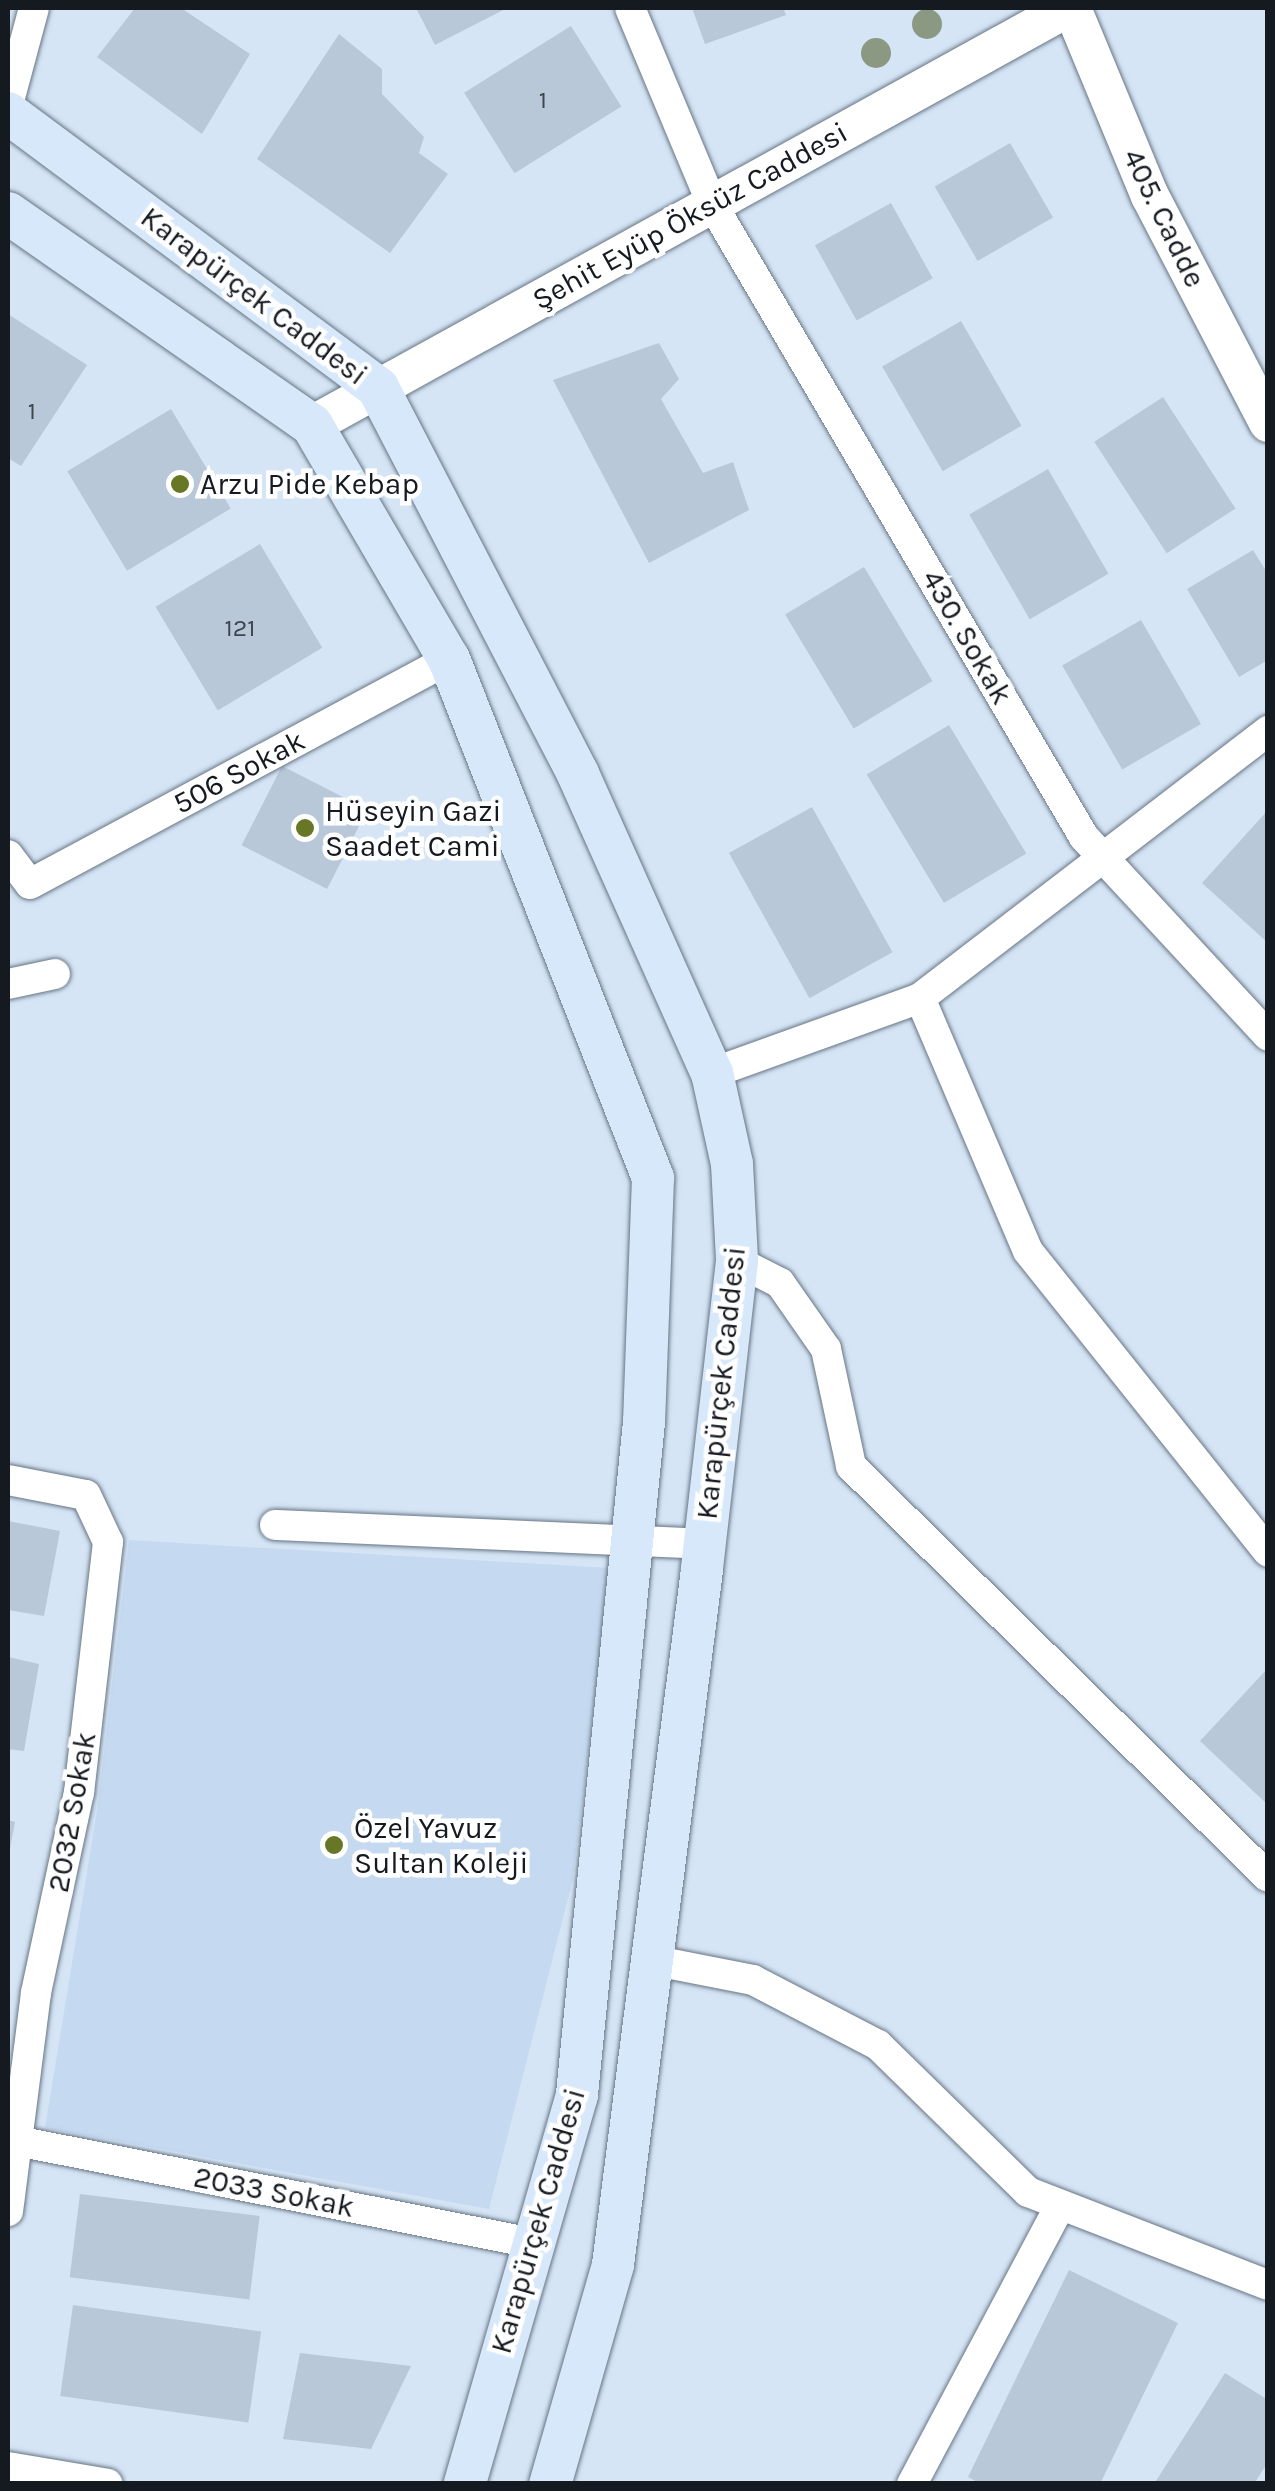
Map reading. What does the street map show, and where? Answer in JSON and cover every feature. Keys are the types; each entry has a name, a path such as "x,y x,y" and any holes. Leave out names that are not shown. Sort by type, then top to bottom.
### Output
{"main road":[{"name":"Karapürçek Caddesi","path":"8,113 378,388 578,774 712,1073 732,1164 737,1261 613,2265 550,2484"},
{"name":"Karapürçek Caddesi","path":"8,213 312,425 449,659 653,1178 644,1422 577,2095 465,2484"}],"street":[{"path":"8,105 34,8"},
{"name":"430. Sokak","path":"630,8 712,204 1084,837 1268,1036"},
{"name":"Şehit Eyüp Öksüz Caddesi","path":"312,425 1070,8"},
{"name":"405. Cadde","path":"1070,8 1150,196 1268,423"},
{"name":"506 Sokak","path":"8,855 30,884 449,659"},
{"path":"712,1073 920,998 1268,732"},
{"path":"8,984 55,974"},
{"path":"920,998 1028,1251 1268,1552"},
{"path":"737,1261 780,1283 826,1348 852,1466 1267,1874"},
{"name":"2032 Sokak","path":"8,1480 86,1495 108,1542 80,1792 22,1990 17,2141 8,2211"},
{"path":"275,1525 704,1544"},
{"path":"651,1960 754,1980 878,2045 1028,2192 1268,2285"},
{"name":"2033 Sokak","path":"17,2141 532,2243"},
{"path":"912,2484 1060,2206"},
{"path":"8,2468 108,2484"}],"shaded area":[{"name":"Özel Yavuz Sultan Koleji","path":"129,1540 610,1568 573,1879 489,2209 45,2128 97,1811"}],"building":[{"path":"135,8 181,8 250,54 202,134 97,57"},
{"path":"416,8 507,8 435,45"},
{"path":"692,8 783,8 786,15 705,44"},
{"path":"571,26 621,107 514,173 464,93"},
{"path":"339,34 382,69 382,94 424,137 419,153 448,174 390,253 257,159"},
{"path":"1010,143 1053,217 978,261 935,186"},
{"path":"891,203 933,278 857,320 815,245"},
{"path":"8,314 87,365 21,466 8,458"},
{"path":"961,321 1022,426 943,471 882,367"},
{"path":"659,343 679,379 661,399 703,473 733,462 749,510 649,563 553,380"},
{"path":"1163,397 1235,509 1167,553 1094,442"},
{"path":"171,409 231,508 127,571 67,471"},
{"path":"1048,469 1108,574 1030,619 969,514"},
{"path":"260,544 322,648 218,711 155,607"},
{"path":"1253,550 1268,574 1268,660 1239,677 1187,589"},
{"path":"864,567 933,681 854,728 785,614"},
{"path":"1141,620 1201,724 1122,769 1062,666"},
{"path":"949,725 1026,854 944,903 867,774"},
{"name":"Hüseyin Gazi Saadet Cami","path":"282,766 368,810 327,889 242,845"},
{"path":"812,807 892,952 809,998 729,853"},
{"path":"1268,810 1268,943 1202,883"},
{"path":"8,1521 60,1531 44,1616 8,1610"},
{"path":"8,1657 39,1664 24,1751 8,1749"},
{"path":"1268,1668 1268,1805 1200,1741"},
{"path":"8,1820 15,1822 9,1854 8,1854"},
{"path":"80,2194 260,2216 249,2299 70,2277"},
{"path":"1069,2270 1178,2323 1100,2484 981,2484 968,2477"},
{"path":"73,2305 261,2331 248,2423 60,2396"},
{"path":"300,2353 411,2366 371,2449 283,2439"},
{"path":"1225,2373 1268,2400 1268,2462 1254,2484 1154,2484"}],"place":[{"name":"Arzu Pide Kebap","path":"180,484"},
{"name":"Hüseyin Gazi Saadet Cami","path":"305,828"},
{"name":"Özel Yavuz Sultan Koleji","path":"334,1845"}]}
